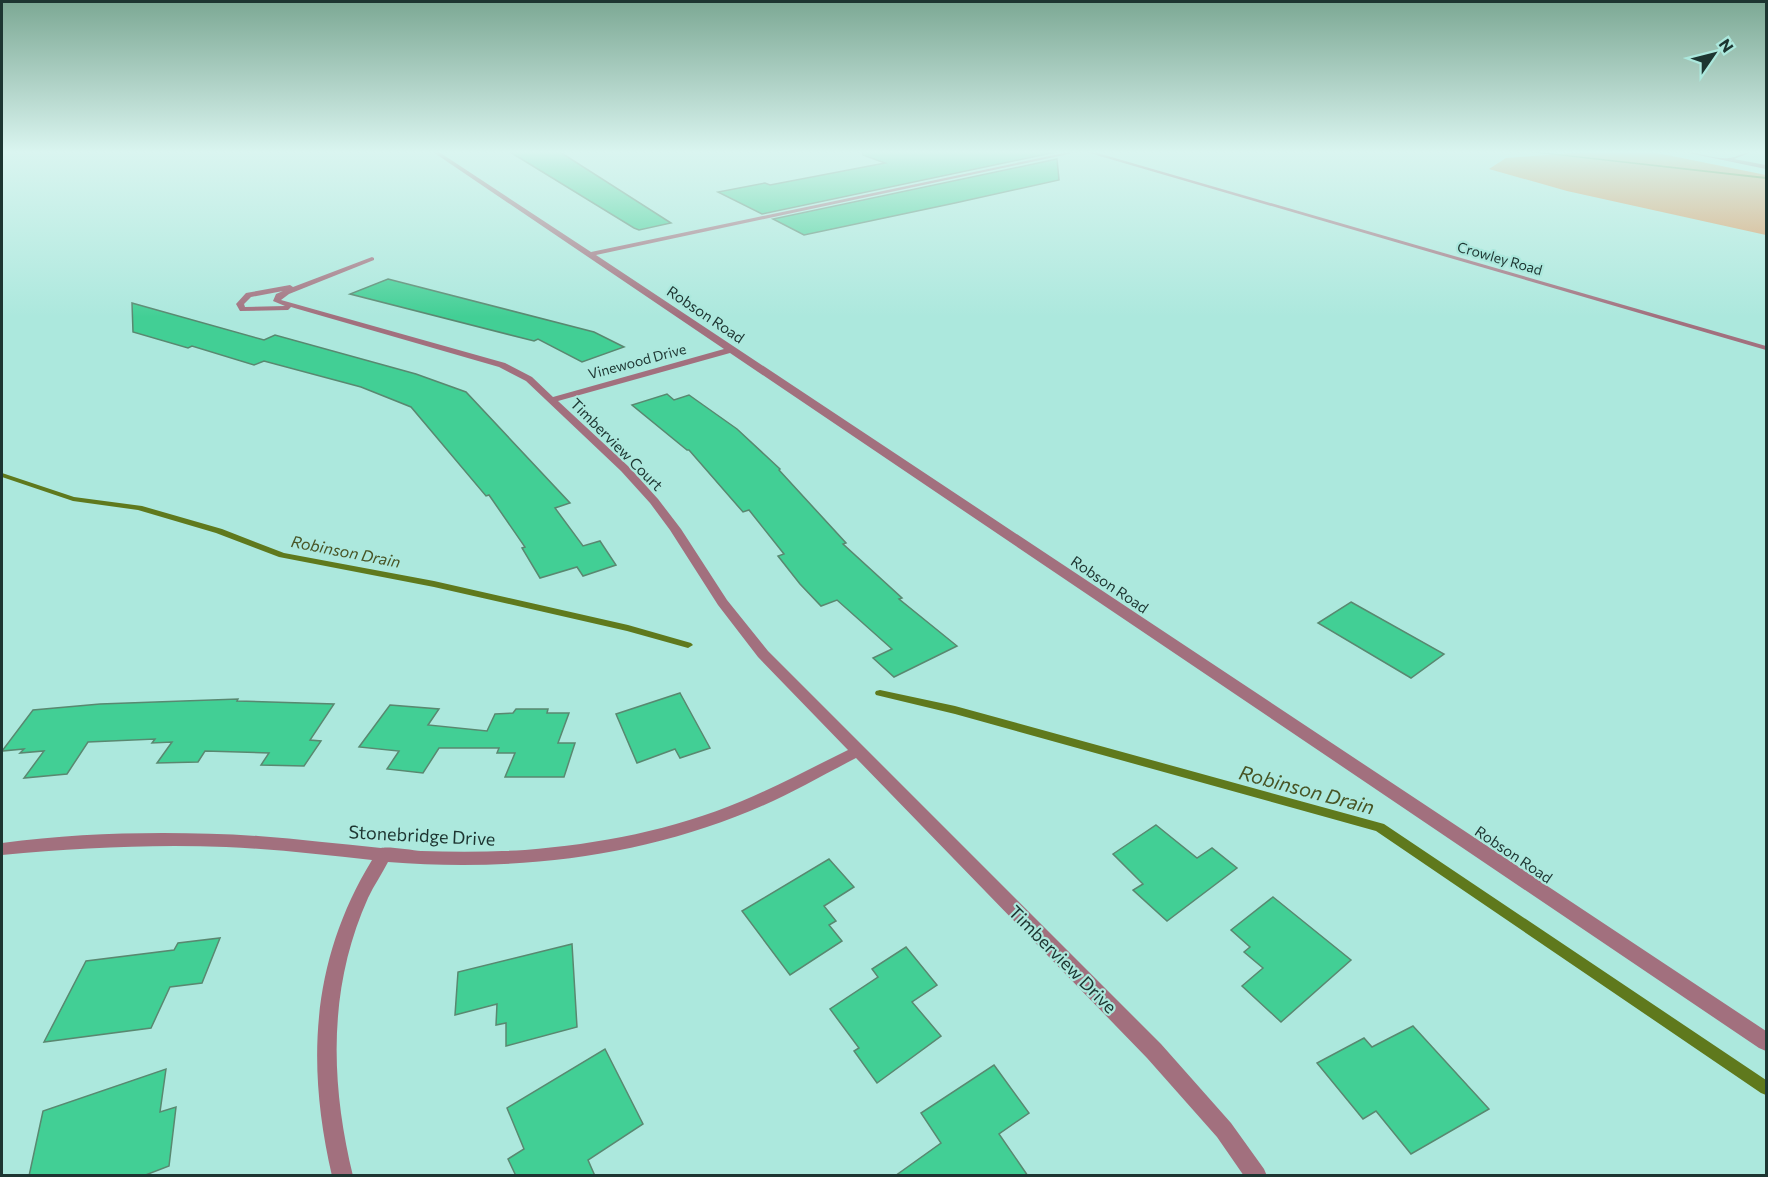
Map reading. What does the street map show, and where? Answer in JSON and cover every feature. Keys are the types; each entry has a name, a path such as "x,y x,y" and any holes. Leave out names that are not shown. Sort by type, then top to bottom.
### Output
{"street":[{"name":"Robson Road","path":"517,207 1767,1042"},
{"path":"588,255 816,207"},
{"name":"Crowley Road","path":"1279,207 1767,348"},
{"name":"Timberview Court","path":"372,260 286,292 278,298 279,303 502,365 529,379 637,481 675,529 722,602 763,654 858,751"},
{"name":"Timberview Court","path":"295,308 243,309 240,304 249,296 266,290 306,284"},
{"name":"Vinewood Drive","path":"551,400 730,350"},
{"name":"Stonebridge Drive","path":"2,849 137,841 226,842 439,858 497,859 606,847 730,812 858,751"},
{"name":"Timberview Drive","path":"858,751 1187,1087 1224,1130 1257,1176"},
{"path":"343,1176 328,1102 325,1060 327,1020 333,981 349,924 360,897 385,854"}],"shaded area":[{"path":"1639,207 1766,207 1766,235"}],"building":[{"path":"600,207 646,207 671,223 639,230"},
{"path":"748,207 796,207 762,214"},
{"path":"830,207 936,207 804,235 773,219"},
{"path":"388,279 594,332 624,347 582,362 538,339 534,341 350,294"},
{"path":"132,303 264,340 275,335 416,374 466,392 570,503 555,508 583,546 600,541 616,565 583,576 577,567 540,578 522,548 525,547 489,495 486,496 411,407 361,387 264,361 254,365 192,346 188,348 133,332"},
{"path":"667,394 674,400 689,395 737,429 780,469 846,543 843,544 902,598 899,599 957,646 894,677 873,658 892,649 837,600 821,606 778,556 784,554 749,510 743,512 689,450 632,405"},
{"path":"1351,602 1444,654 1411,678 1318,623"},
{"path":"680,693 710,748 680,758 675,749 637,763 616,714"},
{"path":"238,699 237,701 334,704 310,740 321,741 304,766 261,765 269,753 205,751 198,762 157,763 172,742 152,743 155,739 88,742 67,774 24,778 44,751 20,753 24,749 2,751 33,710 100,704"},
{"path":"390,705 439,709 428,725 487,731 495,714 513,713 516,709 548,709 547,713 569,713 558,743 575,743 564,777 505,777 515,753 497,753 499,748 439,748 423,773 387,769 399,751 359,747"},
{"path":"1156,825 1197,858 1212,848 1237,868 1167,921 1133,890 1143,884 1113,854"},
{"path":"829,859 854,887 824,906 836,921 829,925 842,941 790,975 742,911"},
{"path":"1273,897 1351,960 1281,1022 1242,986 1263,968 1244,952 1250,947 1231,930"},
{"path":"220,938 202,983 170,987 151,1028 44,1042 86,961 174,950 178,943"},
{"path":"572,944 577,1027 506,1046 506,1023 496,1025 497,1004 455,1015 458,972"},
{"path":"906,947 937,985 912,1002 941,1036 877,1083 854,1051 859,1048 830,1009 878,977 872,969"},
{"path":"1413,1026 1489,1109 1411,1154 1376,1111 1363,1119 1317,1063 1364,1038 1372,1047"},
{"path":"605,1049 643,1124 588,1160 595,1176 516,1176 508,1159 524,1149 507,1108"},
{"path":"994,1065 1029,1113 999,1134 1028,1176 895,1176 941,1143 921,1113"},
{"path":"166,1069 160,1112 176,1107 169,1166 143,1176 29,1176 43,1111"}],"waterway":[{"name":"Robinson Drain","path":"2,475 73,499 139,508 219,531 282,555 434,584 628,628 688,645"},
{"name":"Robinson Drain","path":"880,693 955,710 1380,827 1766,1088"}]}
